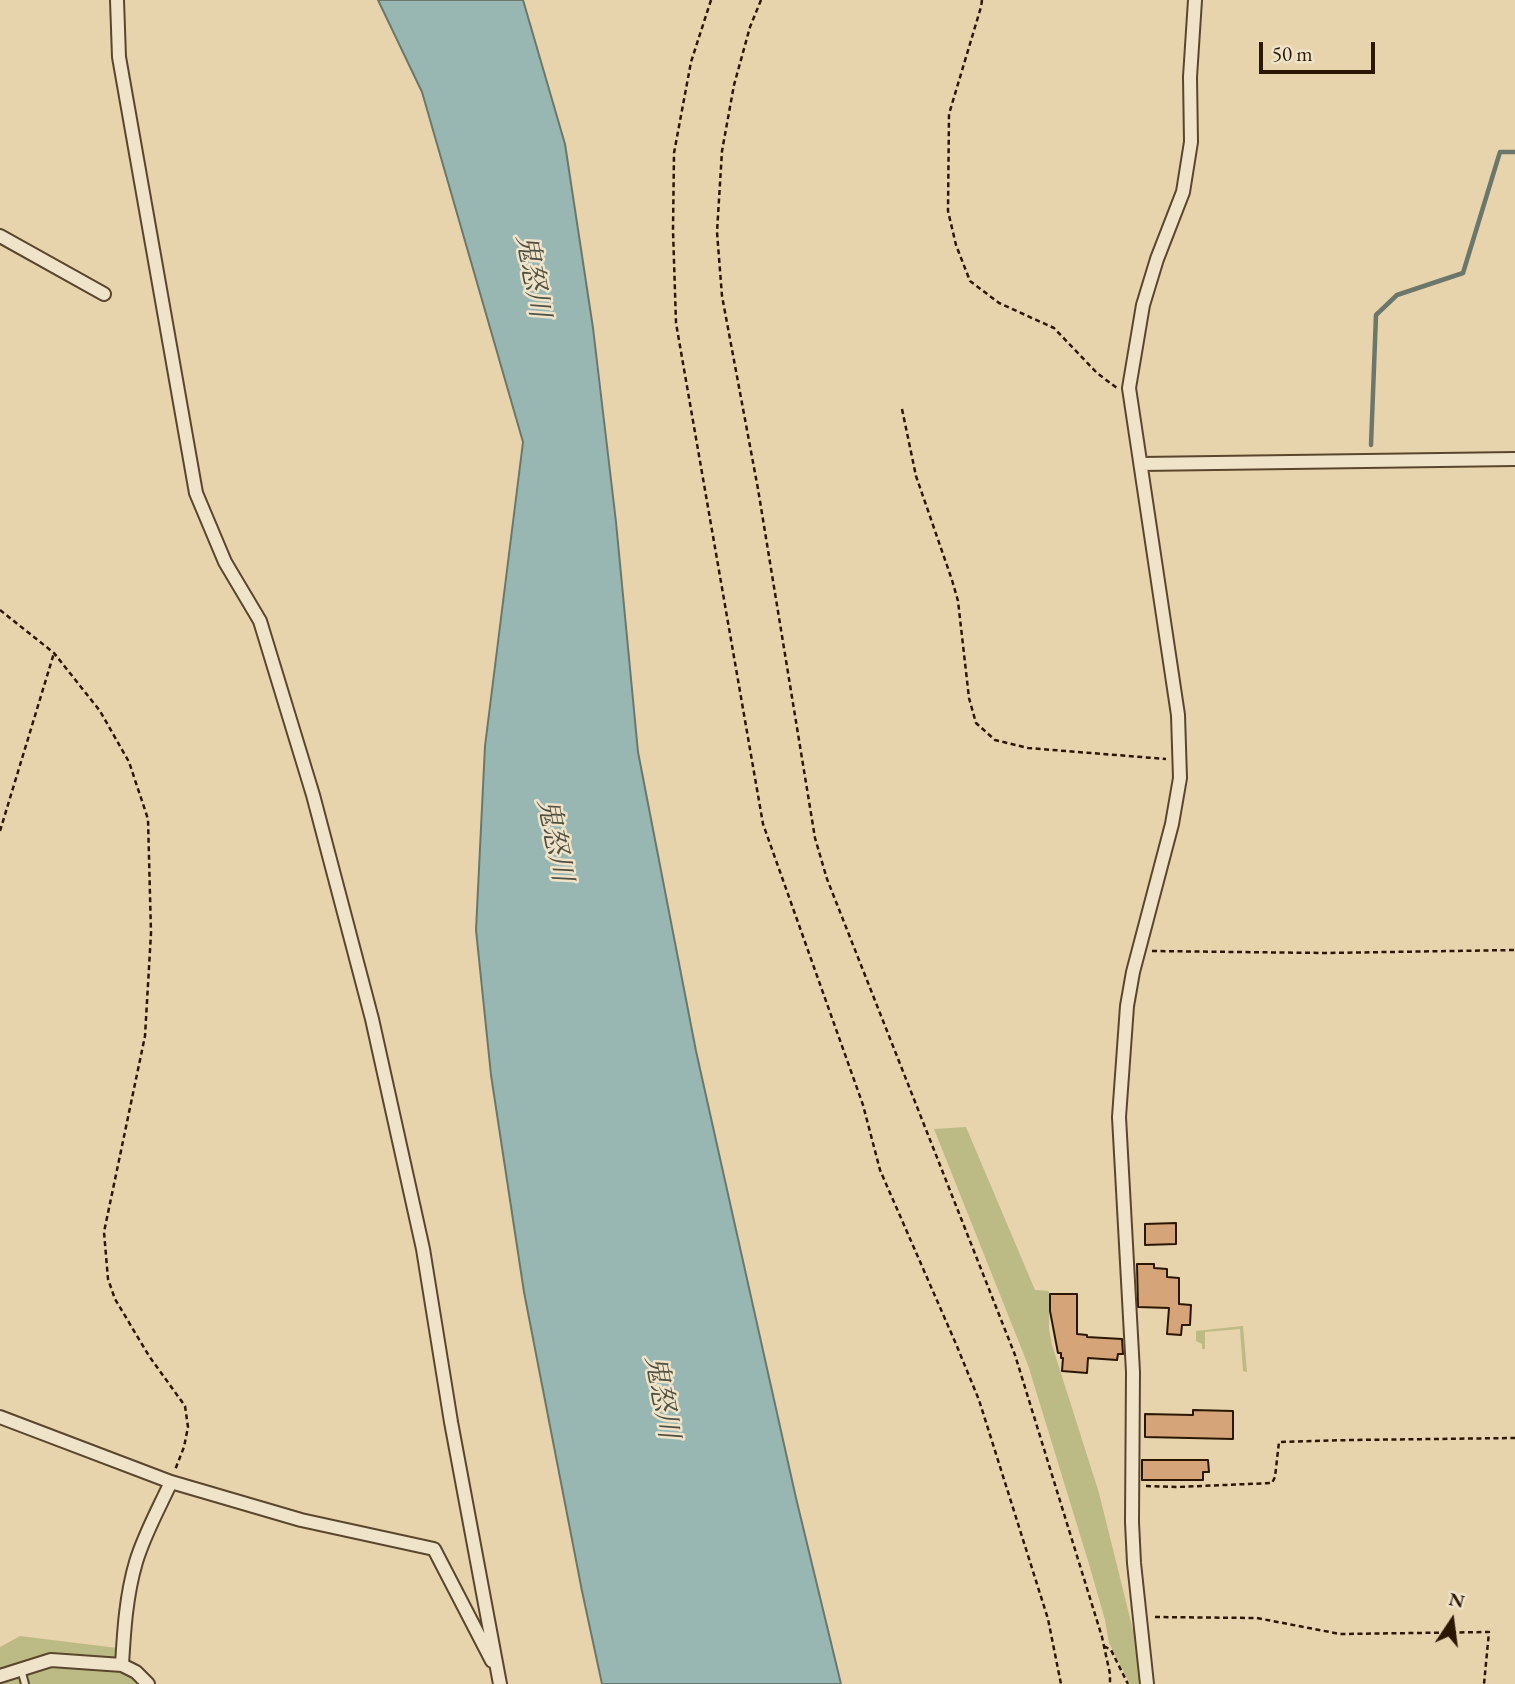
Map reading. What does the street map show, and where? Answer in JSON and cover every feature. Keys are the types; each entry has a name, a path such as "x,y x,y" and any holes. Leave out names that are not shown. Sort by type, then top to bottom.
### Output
{"street":[{"path":"117,0 120,57 196,493 225,562 260,621 313,795 372,1019 423,1249 451,1422 500,1680"},
{"path":"1147,1684 1134,1563 1133,1372 1119,1117 1127,1006 1138,951 1172,824 1180,778 1180,760 1178,715 1129,387 1143,305 1157,259 1183,192 1191,142 1190,77 1195,0"},
{"path":"0,236 104,294"},
{"path":"1142,464 1515,459"},
{"path":"0,1417 171,1482 301,1520 434,1549 500,1680"},
{"path":"122,1665 124,1623 136,1561 171,1482"},
{"path":"0,1676 51,1660 122,1665 148,1684"}],"lane":[{"path":"21,1669 25,1684"}],"path":[{"path":"711,0 691,62 674,153 676,323 763,824 863,1105 880,1170 979,1399 1048,1619 1061,1684"},
{"path":"761,0 750,27 734,85 722,151 717,232 722,296 758,489 815,838 827,879 1015,1355 1104,1646 1110,1684"},
{"path":"982,0 949,114 948,211 970,281 999,303 1054,328 1097,373 1130,398"},
{"path":"902,409 916,476 958,601 969,698 976,723 996,740 1028,748 1180,760"},
{"path":"0,610 54,653 100,711 128,762 148,819 151,933 145,1036 104,1232 108,1279 115,1299 149,1356 185,1406 188,1427 171,1482"},
{"path":"0,831 54,653"},
{"path":"1138,951 1325,953 1515,950"},
{"path":"1132,1485 1177,1487 1272,1483 1279,1442 1515,1438"},
{"path":"1141,1616 1257,1618 1340,1634 1489,1632 1484,1684"},
{"path":"1104,1646 1111,1650 1128,1684"}],"shaded area":[{"path":"966,1127 1035,1290 1049,1291 1049,1329 1052,1345 1099,1493 1133,1630 1139,1630 1144,1684 1130,1684 1109,1643 1089,1564 1028,1365 934,1129"},
{"path":"1243,1326 1247,1372 1243,1371 1240,1329 1205,1332 1205,1349 1196,1341 1196,1331"},
{"path":"20,1636 117,1648 146,1684 0,1684 0,1647"}],"water":[{"name":"鬼怒川","path":"378,0 523,0 565,144 593,328 616,522 638,752 696,1051 796,1498 841,1684 602,1684 524,1292 491,1075 476,930 485,746 523,442 422,92"}],"building":[{"path":"1176,1223 1176,1244 1145,1245 1145,1224"},
{"path":"1137,1264 1154,1264 1154,1268 1167,1269 1167,1277 1179,1278 1179,1304 1191,1305 1190,1325 1182,1325 1181,1335 1167,1334 1169,1308 1138,1307"},
{"path":"1050,1294 1077,1294 1077,1334 1122,1339 1123,1354 1118,1354 1117,1360 1088,1358 1087,1373 1062,1371 1063,1358 1061,1353 1058,1353 1050,1311"},
{"path":"1193,1410 1233,1411 1233,1439 1145,1437 1145,1414 1193,1415"},
{"path":"1142,1460 1208,1460 1209,1472 1203,1472 1203,1480 1142,1480"}],"waterway":[{"path":"1371,445 1376,315 1397,295 1463,273 1500,152 1515,152"}]}
